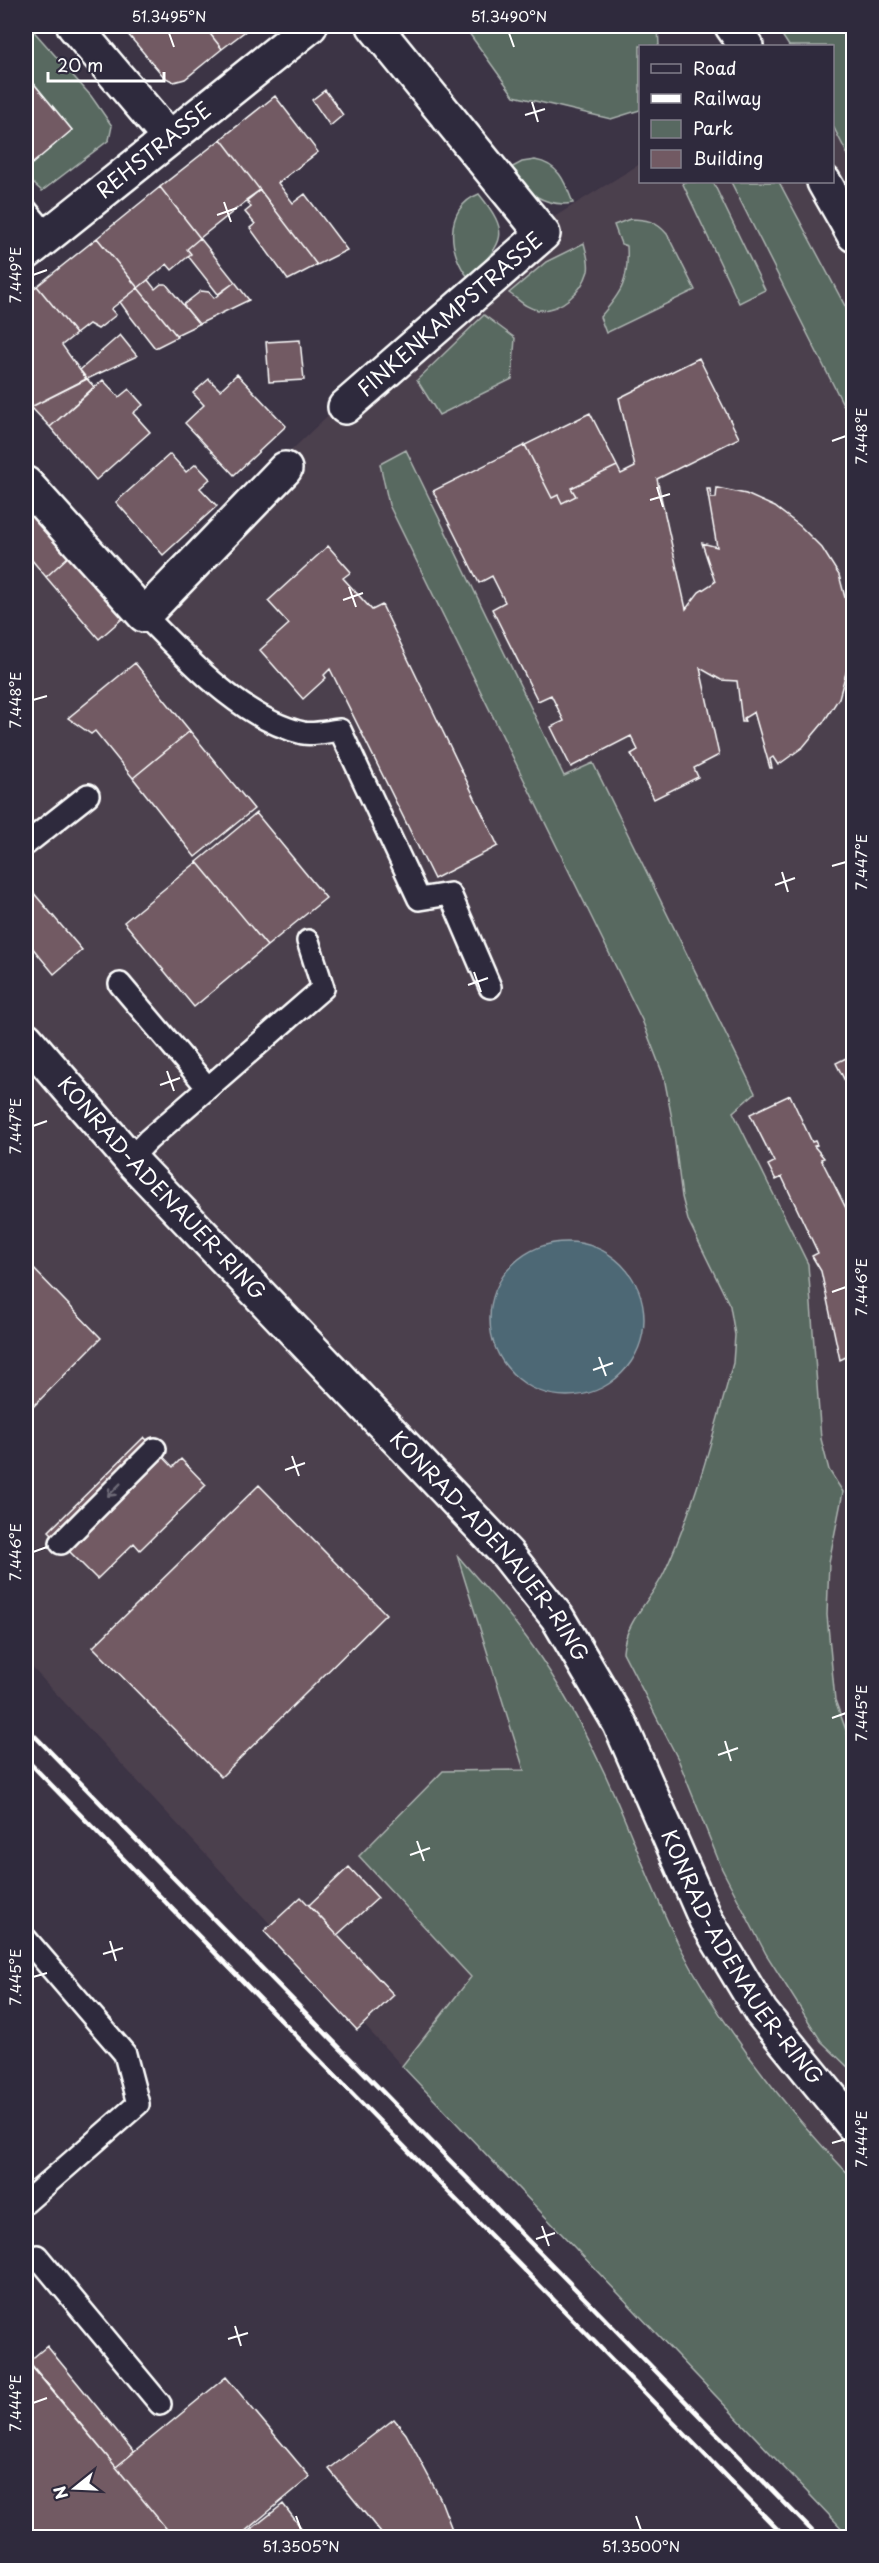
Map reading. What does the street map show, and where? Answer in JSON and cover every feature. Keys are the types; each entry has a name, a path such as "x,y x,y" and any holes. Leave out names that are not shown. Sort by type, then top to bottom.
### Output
{"street":[{"path":"74,26 170,138"},
{"name":"REHSTRASSE","path":"37,244 310,26"},
{"name":"FINKENKAMPSTRASSE","path":"345,407 543,234 374,26"},
{"path":"732,26 745,45"},
{"path":"825,183 854,236"},
{"path":"26,484 144,615 285,470"},
{"name":"KONRAD-ADENAUER-RING","path":"26,1039 130,1159 507,1554 557,1617 620,1724 706,1920 761,2012 854,2126"}],"lane":[{"path":"26,210 37,244"},
{"path":"144,615 199,670 266,720 305,734 340,730 419,898 450,894 490,987"},
{"path":"26,844 88,795"},
{"path":"130,1159 148,1140 323,988 308,941"},
{"path":"120,984 208,1088"},
{"path":"61,1543 155,1449"},
{"path":"26,1939 125,2054 138,2104 26,2202"},
{"path":"26,2265 37,2256 160,2404"}],"shaded area":[{"path":"834,128 853,165 853,321 780,183 834,183"},
{"path":"639,165 639,183 732,183 853,424 853,1749 835,1700 827,1615 829,1562 843,1492 829,1470 821,1439 808,1264 733,1112 593,763 565,777 406,451 389,505 642,1020 664,1077 682,1197 688,1220 730,1306 735,1335 733,1363 718,1417 684,1526 663,1574 629,1630 623,1652 678,1759 722,1869 766,1954 821,2041 853,2072 853,2179 809,2133 772,2088 729,2029 679,1944 644,1870 604,1772 582,1729 517,1624 457,1557 524,1770 443,1772 471,1977 402,2066 26,1661 26,497 125,610 499,251","holes":["627,246 637,307 600,317 617,298 625,282 628,267","484,315 439,415 417,379"]}],"green space":[{"path":"26,26 29,26 91,96 112,126 109,140 42,191 26,177 26,169 72,130 26,74"},
{"path":"464,26 658,26 659,45 639,45 639,110 611,119 514,96"},
{"path":"776,26 853,26 853,165 834,128 834,45 788,45"},
{"path":"535,160 550,165 560,175 573,203 554,203 536,196 520,185 507,170 522,162"},
{"path":"682,183 713,183 765,290 739,303"},
{"path":"732,183 780,183 853,321 853,424"},
{"path":"479,194 496,220 499,239 496,247 469,278 462,268 453,245 454,220 467,201"},
{"path":"630,219 650,222 659,226 667,234 695,290 606,333 600,317 619,293 627,268 627,246 621,244 614,225"},
{"path":"584,243 588,271 576,293 562,304 538,310 526,306 509,293 546,262"},
{"path":"484,315 515,338 512,379 439,415 417,380"},
{"path":"406,450 564,776 593,763 755,1093 733,1112 808,1264 821,1439 829,1470 843,1492 829,1562 827,1615 835,1700 853,1749 853,2072 821,2041 766,1954 722,1869 678,1759 623,1652 634,1620 660,1581 676,1546 703,1468 733,1363 735,1335 730,1306 688,1220 682,1197 664,1077 642,1020 389,505 380,464"},
{"path":"457,1555 516,1624 564,1695 604,1772 678,1943 715,2007 757,2067 803,2125 853,2179 853,2537 850,2537 402,2066 471,1977 359,1856 443,1771 524,1770"}],"water":[{"path":"567,1242 596,1248 610,1255 621,1265 631,1276 638,1290 644,1319 638,1348 631,1362 621,1373 610,1383 596,1390 567,1396 538,1390 524,1383 513,1373 503,1362 496,1348 490,1319 496,1290 503,1276 513,1265 524,1255 538,1248"}],"building":[{"path":"121,26 204,26 222,49 185,79 174,82 164,77"},
{"path":"204,26 252,26 222,49"},
{"path":"26,74 72,130 26,169"},
{"path":"325,90 343,115 330,126 312,100"},
{"path":"275,96 318,152 278,183 293,203 305,194 347,250 317,265 221,139"},
{"path":"221,139 260,190 200,238 160,187"},
{"path":"160,187 200,238 187,249 191,254 172,270 167,264 138,288 97,238"},
{"path":"260,190 317,265 288,280 250,228 255,224 245,212 251,207 246,200"},
{"path":"97,238 138,288 111,309 116,315 98,329 89,324 76,334 37,286"},
{"path":"200,238 235,282 218,294 188,256 191,254 187,249"},
{"path":"148,280 155,289 161,284 166,284 199,324 176,335 138,288"},
{"path":"235,282 249,300 199,324 183,305 201,291 209,292 214,298"},
{"path":"37,286 76,334 62,345 86,379 31,407 26,400 26,295"},
{"path":"138,288 177,337 155,348 120,302"},
{"path":"120,335 137,356 87,379 80,370"},
{"path":"300,340 304,380 269,382 266,342"},
{"path":"699,358 739,438 657,479 686,609 699,592 715,582 702,543 717,547 707,489 710,489 711,498 716,498 717,488 746,494 775,507 800,526 822,548 839,575 852,635 848,666 839,698 823,723 803,747 778,765 773,757 770,759 772,768 770,768 754,712 744,718 745,722 742,722 737,681 721,680 700,668 719,755 694,768 698,777 654,799 631,754 638,750 631,736 571,767 551,727 564,721 551,695 538,701 492,609 505,602 492,576 479,583 433,491 525,445 552,498 558,495 562,503 576,496 571,488 617,466 621,474 635,467 619,398"},
{"path":"237,374 286,426 234,475 185,423 204,405 193,393 209,379 220,390"},
{"path":"87,379 94,387 50,427 31,407"},
{"path":"103,380 119,397 129,389 143,405 133,413 150,432 96,480 50,427"},
{"path":"590,413 617,466 571,488 576,496 562,503 558,495 552,498 525,445"},
{"path":"170,454 186,472 196,464 210,479 200,488 217,506 163,555 116,502"},
{"path":"26,506 69,556 46,577 26,553"},
{"path":"328,546 351,572 343,578 372,610 382,605 498,846 434,879 330,669 324,675 326,678 303,699 260,650 289,624 268,601"},
{"path":"69,556 123,618 99,639 46,577"},
{"path":"135,663 190,731 133,778 95,731 91,734 68,718"},
{"path":"190,731 254,809 195,857 133,778"},
{"path":"256,813 326,898 267,946 197,862"},
{"path":"197,862 267,946 194,1007 124,922"},
{"path":"32,891 82,950 54,974 26,940 26,897"},
{"path":"854,1054 854,1099 836,1063"},
{"path":"790,1095 812,1142 815,1141 817,1145 814,1146 824,1158 821,1159 854,1224 854,1353 840,1360 821,1271 812,1256 818,1253 782,1177 776,1180 768,1165 774,1162 750,1114"},
{"path":"26,1261 101,1338 26,1414"},
{"path":"144,1437 173,1467 181,1459 206,1485 140,1550 134,1543 97,1579 49,1531"},
{"path":"259,1485 386,1614 221,1777 93,1647"},
{"path":"349,1867 378,1898 337,1935 309,1905"},
{"path":"301,1897 394,1995 357,2030 264,1931"},
{"path":"47,2346 134,2452 116,2467 28,2362"},
{"path":"26,2358 116,2467 174,2538 26,2538"},
{"path":"226,2377 310,2477 237,2538 174,2538 116,2467"},
{"path":"394,2419 406,2434 440,2498 453,2532 445,2538 385,2538 329,2469"},
{"path":"283,2504 309,2538 240,2538"}],"railway":[{"path":"26,1727 819,2538"},
{"path":"26,1759 786,2538"}]}
